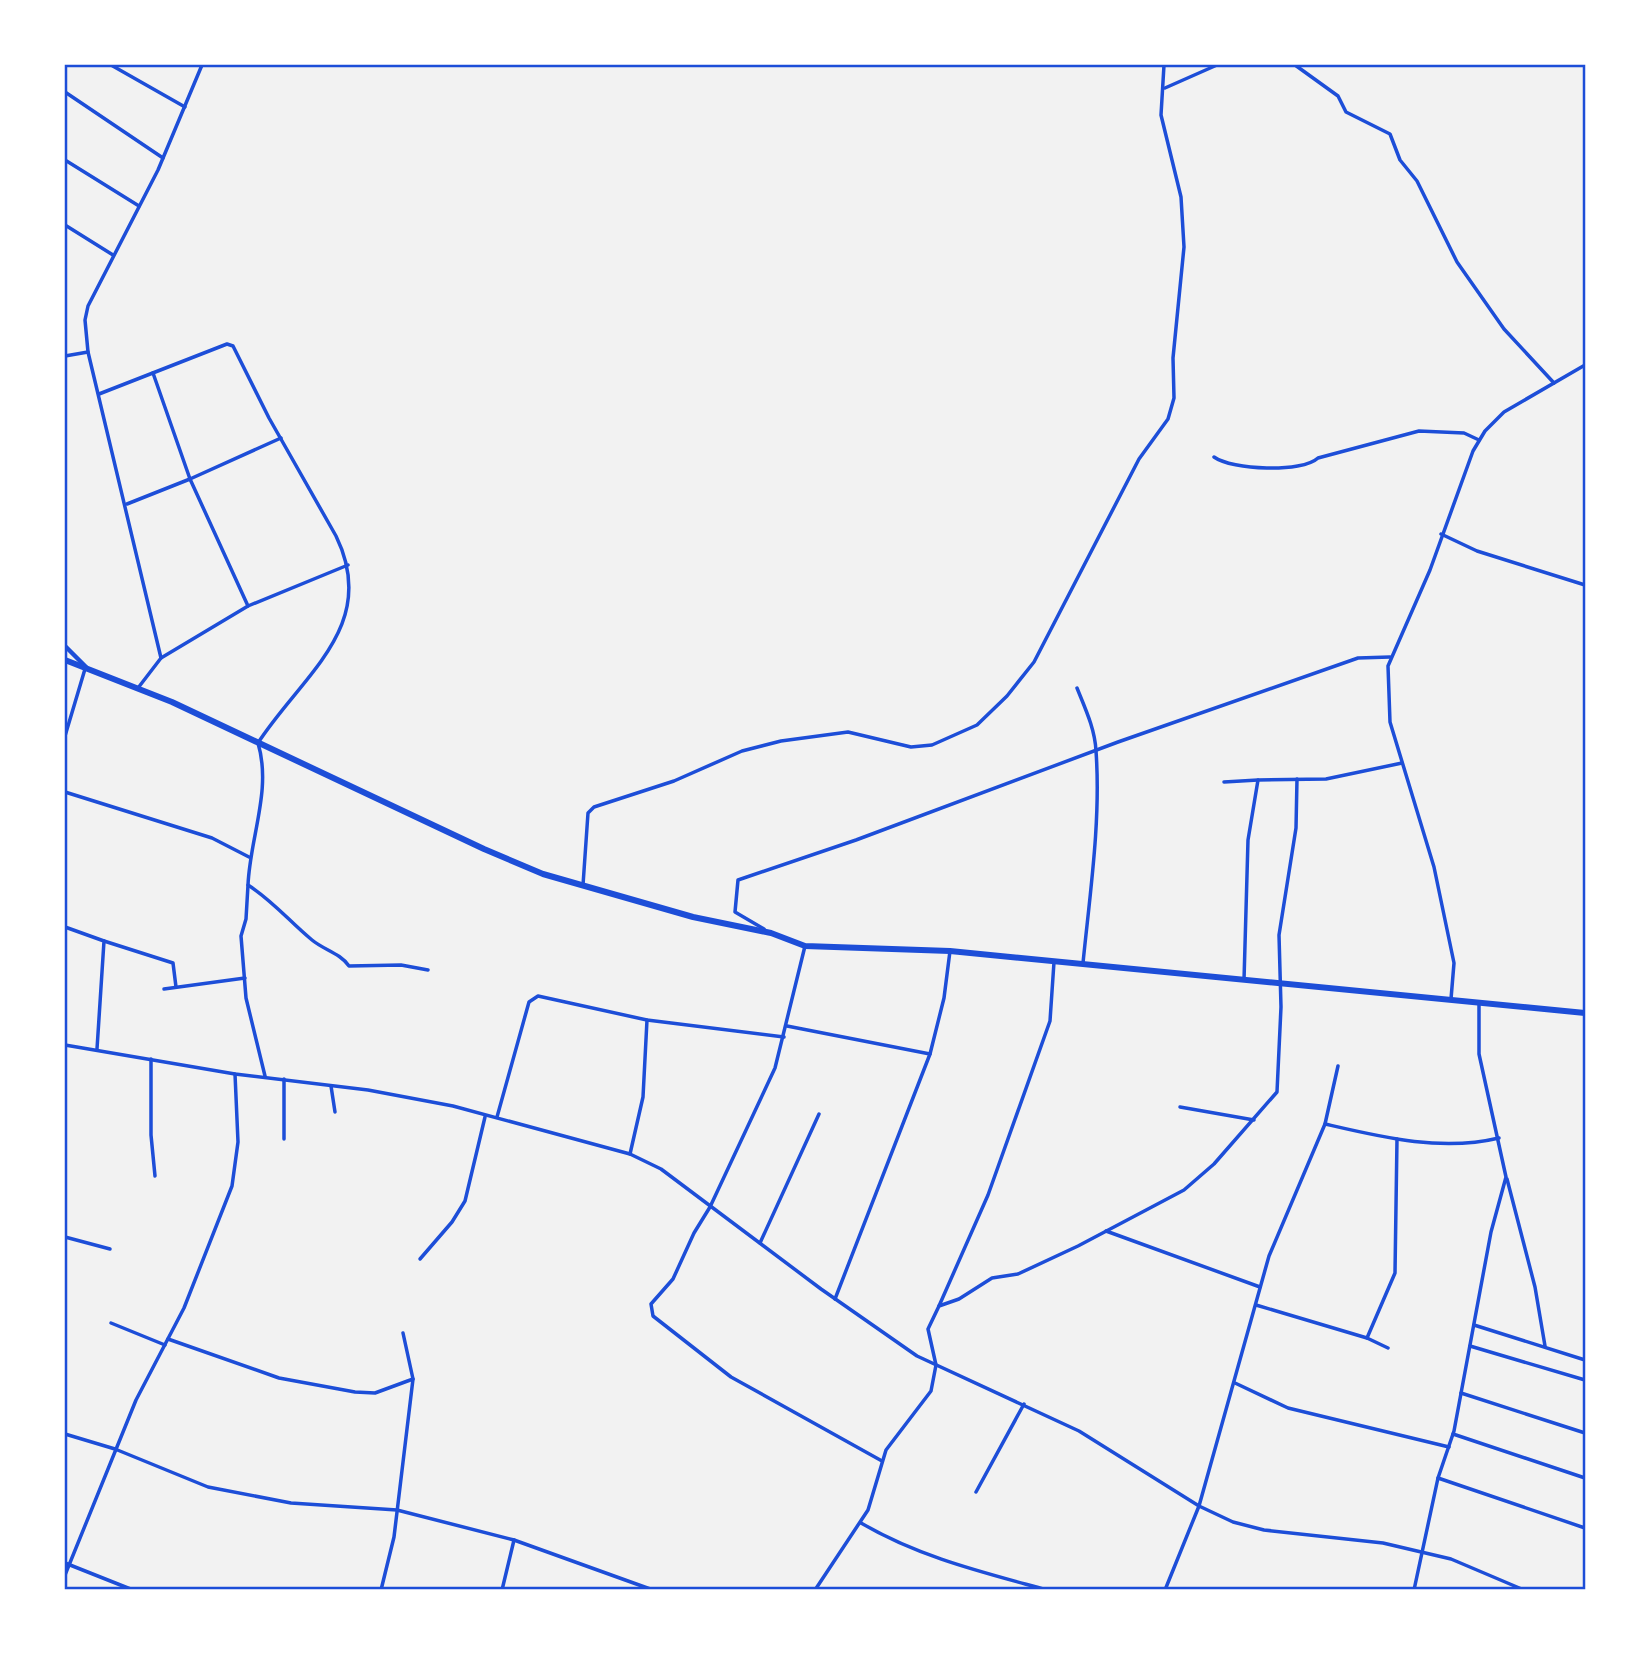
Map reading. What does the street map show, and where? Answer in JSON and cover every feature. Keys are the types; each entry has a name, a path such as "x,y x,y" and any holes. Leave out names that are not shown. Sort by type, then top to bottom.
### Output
{"highway":[{"path":"65,660 258,743 484,849 583,887 693,917 771,933 805,946 950,951 1585,1013"}],"street":[{"path":"111,65 185,107"},
{"path":"161,658 148,616 127,505 88,352 85,320 88,306 163,158 202,65"},
{"path":"583,887 588,813 594,807 674,781 741,751 781,741 848,732 911,747 932,745 977,725 1007,696 1034,662 1126,483 1172,410 1184,247 1181,197 1161,115 1164,65"},
{"path":"1164,88 1217,65"},
{"path":"1295,65 1338,96 1346,111 1390,134 1400,160 1418,181 1457,262 1504,329 1554,383"},
{"path":"65,92 163,158"},
{"path":"65,160 139,206"},
{"path":"65,225 113,255"},
{"path":"99,394 230,344 336,536 348,565 349,588 342,629 310,678 278,712 258,743 264,778 249,857 246,919 240,936 246,999 265,1076"},
{"path":"65,356 88,352"},
{"path":"1451,999 1454,963 1434,867 1402,763 1388,706 1390,657 1430,570 1441,534 1479,440 1504,412 1585,365"},
{"path":"153,373 190,480 248,606"},
{"path":"1214,457 1222,463 1251,467 1311,465 1328,455 1419,431 1464,433 1479,440"},
{"path":"127,505 190,480 281,438"},
{"path":"1441,534 1477,551 1585,585"},
{"path":"137,689 161,658 248,606 348,565"},
{"path":"65,646 86,667 65,736"},
{"path":"771,933 735,912 738,880 856,840 1096,750 1358,658 1390,657"},
{"path":"1077,688 1089,718 1096,750 1094,846 1083,965"},
{"path":"1224,782 1326,779 1402,763"},
{"path":"939,1306 959,1299 992,1278 1018,1274 1184,1191 1214,1164 1277,1092 1279,935 1296,828 1297,779"},
{"path":"1244,980 1248,840 1258,780"},
{"path":"65,792 212,838 249,857"},
{"path":"248,885 273,901 312,941 343,958 349,966 401,965 428,970"},
{"path":"65,927 173,963 176,987"},
{"path":"97,1049 104,941"},
{"path":"805,946 775,1068 673,1279 651,1304 653,1316 732,1377 881,1461"},
{"path":"835,1299 930,1054 944,998 950,951"},
{"path":"815,1590 868,1510 881,1461 890,1445 931,1391 936,1365 928,1329 988,1195 1050,1021 1054,962"},
{"path":"164,989 245,978"},
{"path":"496,1118 533,998 538,996 648,1020 784,1037"},
{"path":"1480,1002 1479,1054 1506,1177 1535,1287 1545,1346"},
{"path":"630,1154 643,1097 648,1020"},
{"path":"787,1027 930,1054"},
{"path":"65,1045 453,1107 630,1154 661,1169 835,1299 917,1356 1024,1404 1106,1446 1199,1506 1233,1522 1264,1530 1383,1543 1451,1559 1524,1590"},
{"path":"151,1059 151,1135 155,1175"},
{"path":"1165,1590 1199,1506 1269,1256 1325,1124 1338,1066"},
{"path":"65,1575 67,1564 136,1400 193,1287 232,1186 238,1142 235,1074"},
{"path":"284,1079 284,1139"},
{"path":"331,1086 335,1112"},
{"path":"1181,1107 1254,1120"},
{"path":"760,1243 819,1114"},
{"path":"420,1259 452,1223 465,1201 485,1117"},
{"path":"1325,1124 1397,1139 1471,1145 1499,1138"},
{"path":"1367,1338 1395,1273 1397,1139"},
{"path":"1414,1590 1438,1478 1453,1434 1491,1233 1506,1177"},
{"path":"1106,1231 1260,1287"},
{"path":"65,1237 110,1249"},
{"path":"1256,1305 1367,1338 1388,1348"},
{"path":"111,1323 165,1345"},
{"path":"1474,1325 1585,1360"},
{"path":"381,1590 397,1510 413,1379 403,1333"},
{"path":"168,1339 279,1378 355,1392 375,1393 413,1379"},
{"path":"1470,1346 1585,1380"},
{"path":"1235,1383 1288,1408 1449,1447"},
{"path":"1461,1393 1585,1433"},
{"path":"976,1492 1024,1404"},
{"path":"65,1434 115,1450 208,1487 291,1503 397,1510 514,1540 653,1590"},
{"path":"1453,1434 1585,1478"},
{"path":"1438,1478 1585,1528"},
{"path":"860,1523 899,1545 940,1561 1047,1590"},
{"path":"502,1590 514,1540"},
{"path":"67,1564 133,1590"}]}
